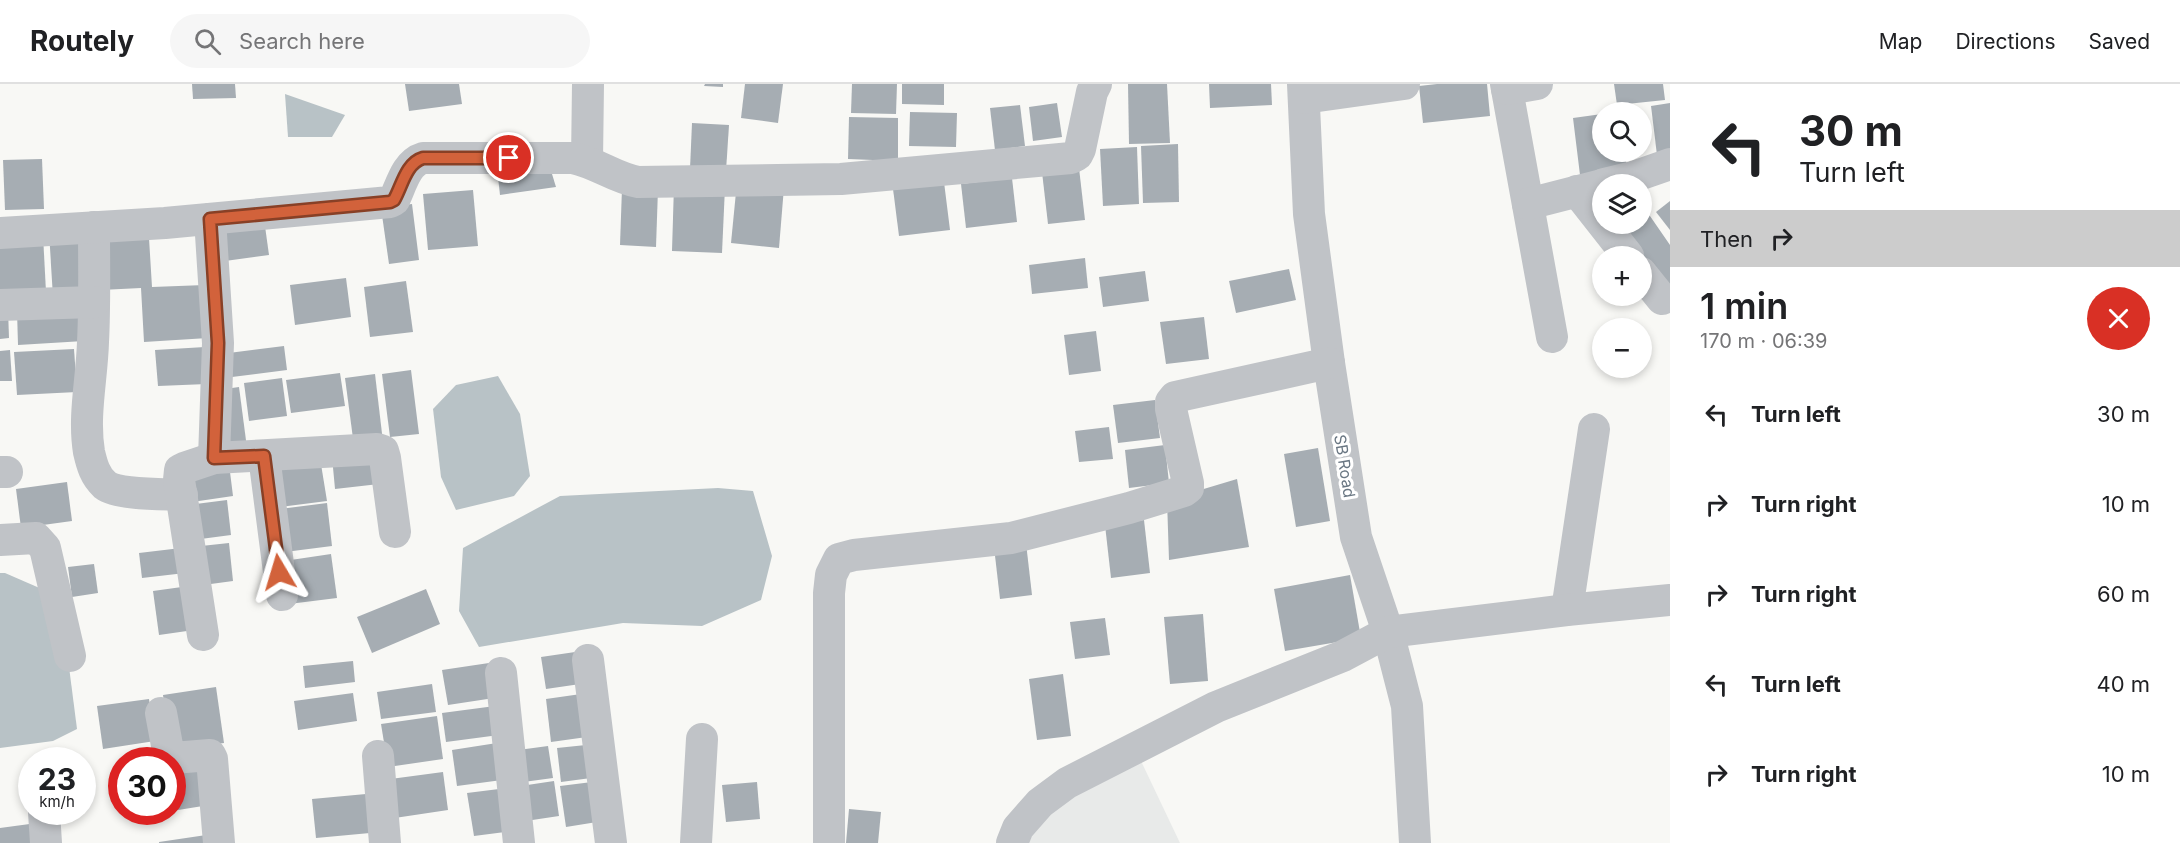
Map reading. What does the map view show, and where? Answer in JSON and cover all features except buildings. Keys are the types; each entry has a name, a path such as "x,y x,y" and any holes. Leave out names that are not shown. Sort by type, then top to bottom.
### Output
{"street":[{"path":"588,84 588,161"},
{"path":"0,233 210,219 390,202 394,200 411,164 423,158 573,158 588,161 625,180 638,183 841,179 1071,158 1077,155 1080,149 1092,92 1096,84"},
{"path":"1304,91 1404,84"},
{"path":"1517,86 1528,204 1552,338"},
{"name":"SB Road","path":"1304,91 1309,214 1329,363 1356,537 1388,632 1407,706 1415,843"},
{"path":"1637,174 1670,164"},
{"path":"1528,204 1592,188"},
{"path":"210,219 218,343 214,458"},
{"path":"94,227 93,342 87,426 89,452 94,469 97,477 108,487 182,495"},
{"path":"1652,287 1662,299"},
{"path":"0,305 94,302"},
{"path":"828,843 829,593 831,575 839,559 854,555 1011,538 1129,508 1184,491 1188,488 1188,483 1171,409 1171,402 1175,397 1329,363"},
{"path":"1567,610 1594,429"},
{"path":"203,635 179,480 180,470 214,458 377,448 383,450 385,458 395,532"},
{"path":"264,456 282,595"},
{"path":"0,540 36,538 42,542 70,656"},
{"path":"1012,843 1018,828 1040,803 1067,783 1216,707 1343,656 1388,632 1670,600"},
{"path":"588,660 611,843"},
{"path":"501,673 519,843"},
{"path":"161,713 169,756 173,758 210,755 213,759 219,843"},
{"path":"696,843 702,739"},
{"path":"378,756 385,843"},
{"path":"45,825 46,843"}],"shaded area":[{"path":"285,94 345,115 332,137 288,137"},
{"path":"498,376 520,414 530,476 514,496 456,510 441,477 433,409 456,385"},
{"path":"718,488 753,491 772,556 761,600 702,626 623,623 479,647 459,611 463,548 560,496"},
{"path":"0,573 5,573 51,593 68,659 77,729 53,741 0,748"},
{"path":"1141,761 1180,843 1028,843 1031,829 1080,787"}],"route":[{"path":"279,572 264,456 214,458 218,343 210,219 390,202 394,200 411,164 416,160 423,158 509,158"}]}
